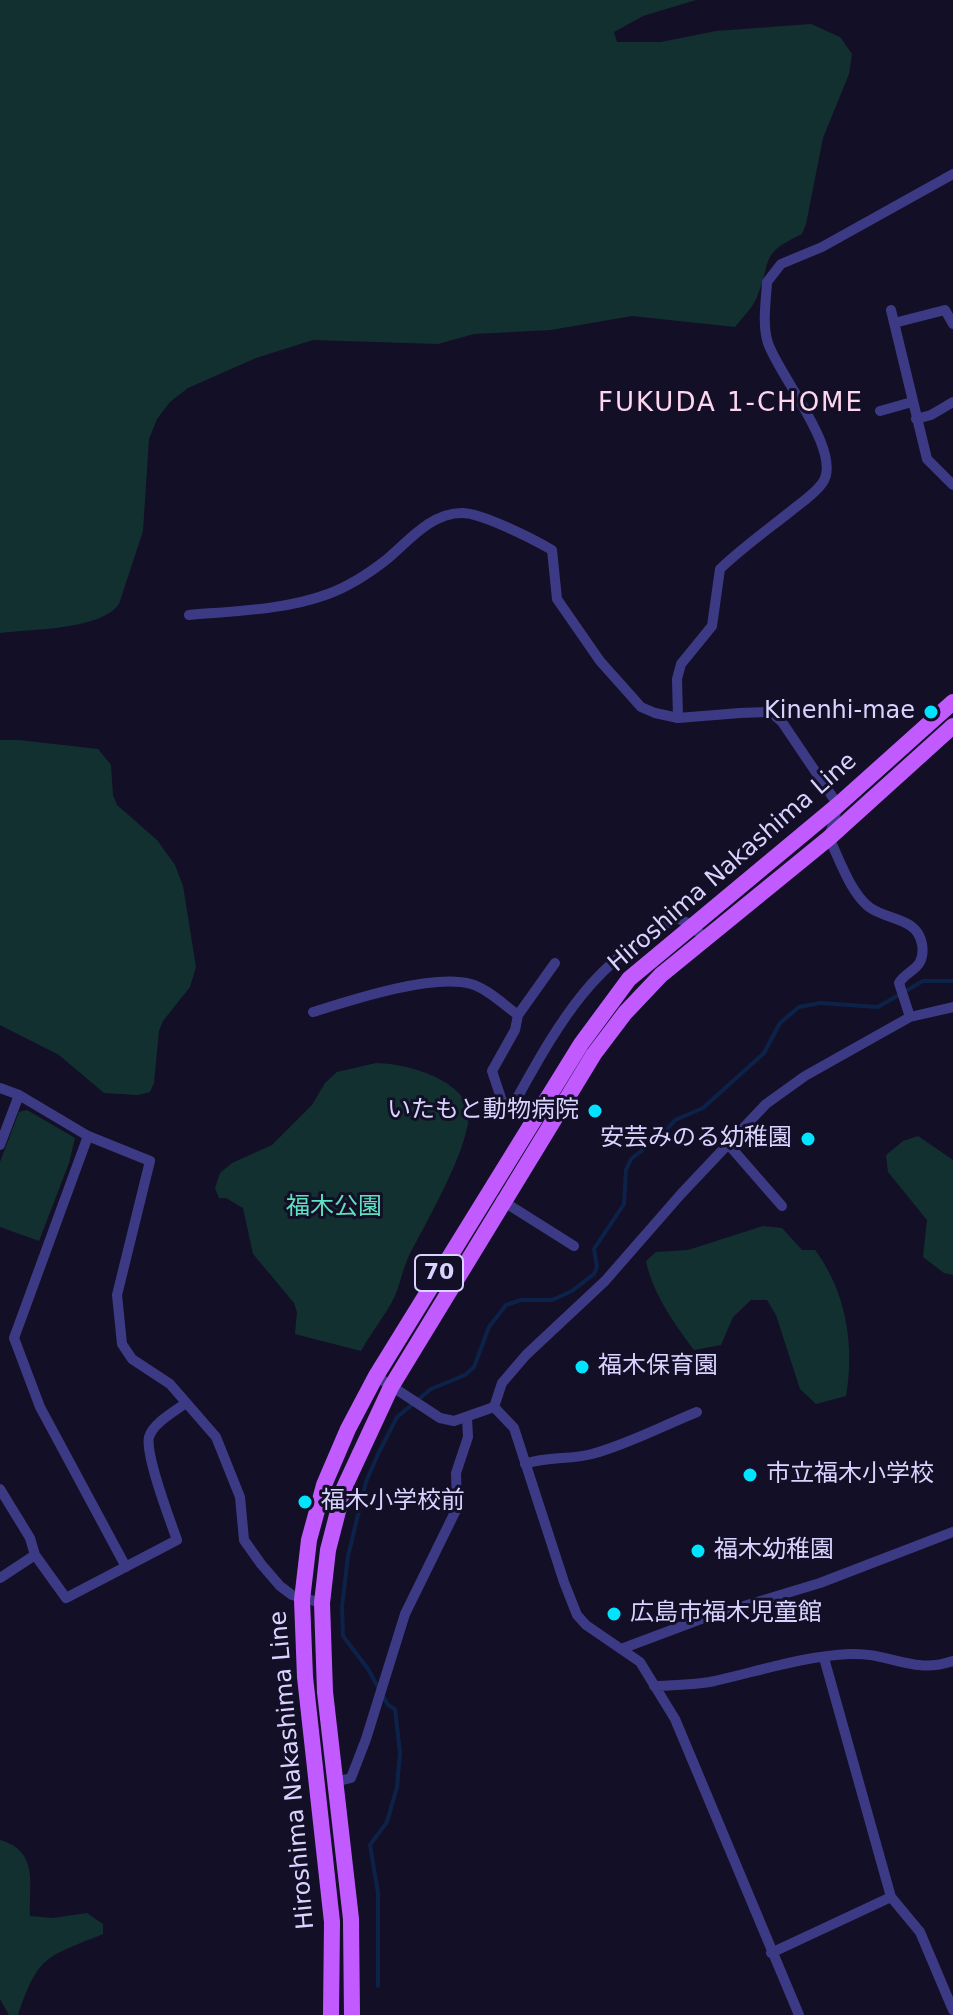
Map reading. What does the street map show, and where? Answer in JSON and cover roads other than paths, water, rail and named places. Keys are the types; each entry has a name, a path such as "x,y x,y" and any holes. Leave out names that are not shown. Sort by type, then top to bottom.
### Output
{"main road":[{"name":"Hiroshima Nakashima Line","path":"331,2015 332,1922 305,1677 302,1600 309,1540 324,1485 348,1429 376,1376 581,1044 629,979 838,805 953,702"},
{"name":"Hiroshima Nakashima Line","path":"352,2015 351,1919 325,1692 322,1603 328,1550 344,1488 391,1387 594,1054 625,1013 661,975 829,838 953,726"}],"street":[{"path":"678,718 677,679 681,664 712,626 720,569 806,499 824,481 827,472 820,437 807,411 785,380 767,341 767,282 781,264 822,247 953,174"},
{"path":"891,310 927,459 953,485"},
{"path":"894,323 945,310 953,324"},
{"path":"880,411 912,402"},
{"path":"916,419 931,415 953,402"},
{"path":"189,615 278,607 327,595 359,580 441,516 464,513 522,533 552,550 557,599 600,661 641,707 678,718 767,712 774,715 850,819"},
{"path":"838,805 829,838 844,869 868,906 915,928 921,937 923,952 919,965 903,976 899,983 910,1017"},
{"path":"512,1107 565,1016 617,956 650,932 677,918 692,925 705,939"},
{"path":"533,1122 502,1101 492,1071 515,1030 518,1015 555,963"},
{"path":"313,1012 393,989 461,983 481,989 518,1015"},
{"path":"494,1407 502,1383 526,1355 605,1281 766,1104 784,1090 910,1017 953,1007"},
{"path":"0,1088 19,1095 88,1136 150,1161 117,1295 122,1344 132,1359 170,1384 216,1437 240,1497 244,1540 280,1586 302,1600 322,1603"},
{"path":"0,1145 19,1095"},
{"path":"88,1136 14,1338 40,1407 126,1567"},
{"path":"728,1144 782,1206"},
{"path":"489,1192 574,1246"},
{"path":"376,1376 440,1418 454,1421 494,1407"},
{"path":"0,1489 30,1538 35,1555 66,1598 177,1540 150,1457 149,1436 186,1403"},
{"path":"494,1407 514,1428 577,1615 586,1625 640,1662 675,1719 799,2015"},
{"path":"525,1464 543,1458 589,1455 697,1412"},
{"path":"335,1782 351,1778 405,1614 457,1508 456,1473 468,1437 467,1418"},
{"path":"621,1649 701,1619 820,1583 953,1532"},
{"path":"0,1578 35,1555"},
{"path":"654,1686 707,1682 848,1654 873,1655 914,1667 953,1661"},
{"path":"824,1658 891,1897 920,1932 953,2010"},
{"path":"771,1953 891,1897"}],"waterway":[{"path":"378,1986 378,1893 370,1845 387,1822 397,1787 400,1753 395,1709 388,1705 368,1669 343,1636 342,1607 348,1556 366,1482 397,1417 431,1389 465,1375 474,1367 489,1327 506,1305 521,1300 552,1300 572,1291 594,1274 597,1267 594,1249 624,1204 626,1170 631,1159 662,1135 675,1120 703,1108 764,1053 780,1023 799,1007 820,1003 878,1007 923,981 953,981"}],"place":[{"name":"Kinenhi-mae","path":"931,712"},
{"name":"いたもと動物病院","path":"595,1111"},
{"name":"安芸みのる幼稚園","path":"808,1139"},
{"name":"福木保育園","path":"582,1367"},
{"name":"市立福木小学校","path":"750,1475"},
{"name":"福木小学校前","path":"305,1502"},
{"name":"福木幼稚園","path":"698,1551"},
{"name":"広島市福木児童館","path":"614,1614"}],"district":[{"name":"FUKUDA 1-CHOME","path":"731,404"}],"park label":[{"name":"福木公園","path":"334,1208"}]}
